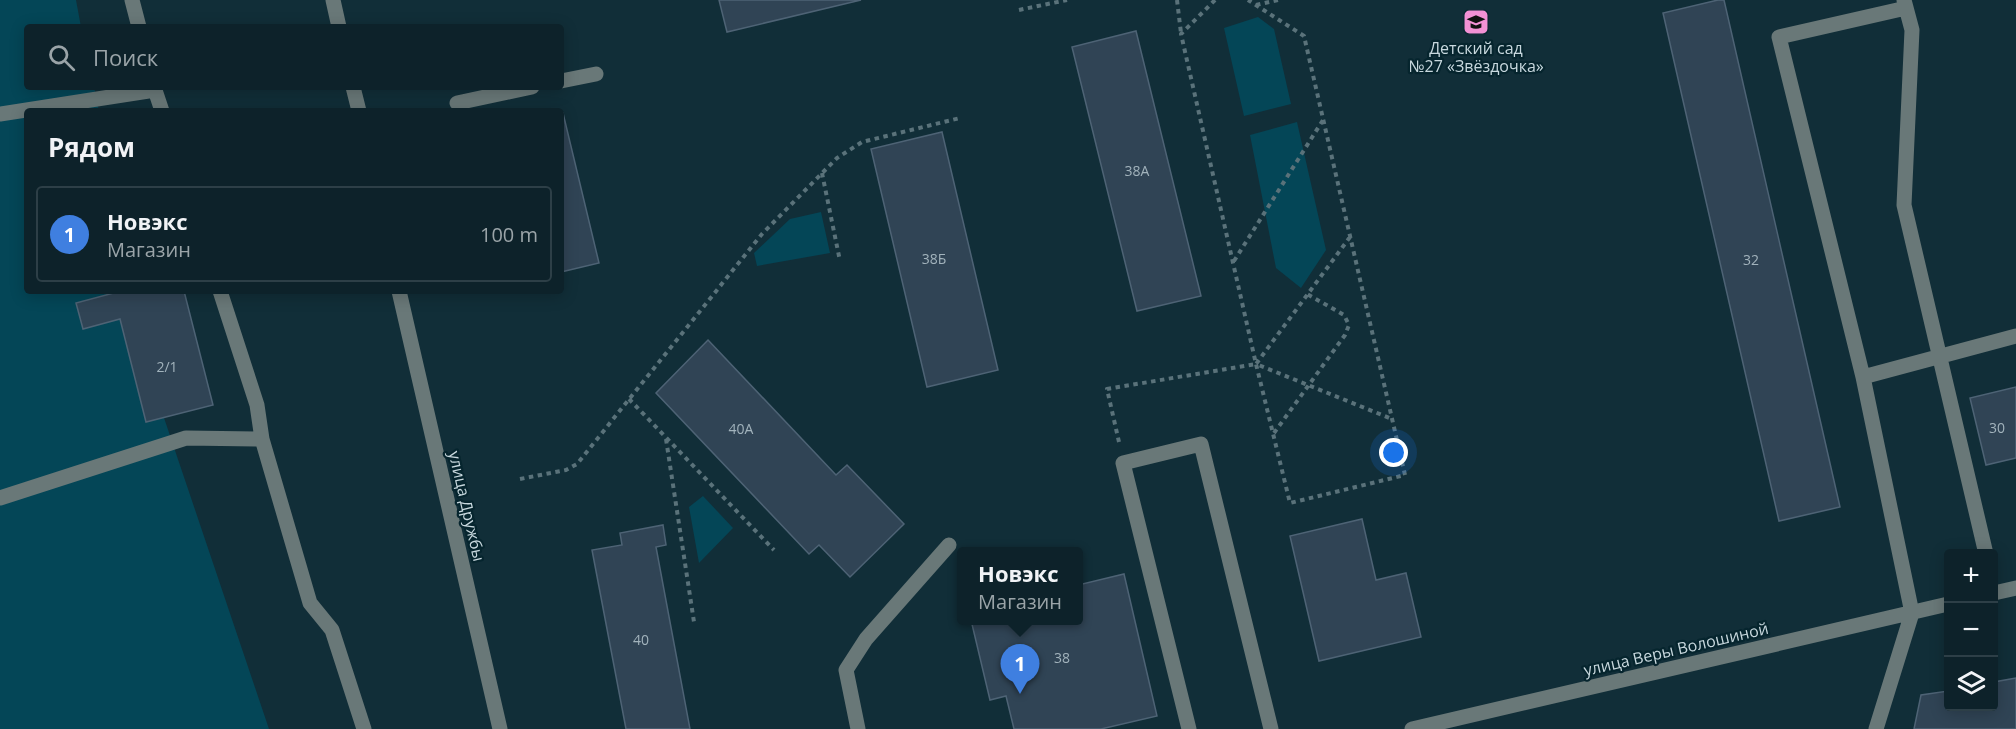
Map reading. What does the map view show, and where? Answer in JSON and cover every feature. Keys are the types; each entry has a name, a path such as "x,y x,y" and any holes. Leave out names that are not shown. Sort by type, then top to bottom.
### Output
{"street":[{"path":"132,0 138,24"},
{"path":"333,0 338,24"},
{"path":"1876,729 1912,613 1863,377 1779,37 1905,4 1912,30 1904,205 1985,549"},
{"path":"564,80 596,74"},
{"path":"37,108 149,90"},
{"path":"155,90 161,108"},
{"path":"354,90 357,108"},
{"path":"457,103 518,90"},
{"path":"0,114 24,110"},
{"path":"221,294 256,405 262,439 310,603 332,630 364,729"},
{"name":"улица Дружбы","path":"400,294 500,729"},
{"path":"1863,377 2016,336"},
{"path":"0,498 186,438 262,439"},
{"path":"1189,729 1123,464 1201,444 1271,729"},
{"path":"858,729 846,670 866,639 949,545"},
{"path":"1998,590 2016,588"},
{"name":"улица Веры Волошиной","path":"1412,729 1944,605"}],"path":[{"path":"1019,10 1067,0"},
{"path":"1177,0 1181,34 1290,503 1405,475 1304,36 1248,0"},
{"path":"1181,34 1215,0"},
{"path":"1256,5 1278,0"},
{"path":"520,479 566,470 577,464 762,234 837,158 862,142 960,118"},
{"path":"1233,262 1323,119"},
{"path":"822,173 840,261"},
{"path":"1256,364 1350,236"},
{"path":"1273,434 1345,335 1349,325 1344,315 1307,294"},
{"path":"1123,464 1107,388 1256,364 1392,419"},
{"path":"629,399 774,550"},
{"path":"666,438 694,622"}],"shaded area":[{"path":"0,0 76,0 80,24 24,24 24,90 95,90 98,108 24,108 24,294 137,294 159,403 269,729 0,729"},
{"path":"1258,17 1274,29 1291,104 1244,116 1224,28"},
{"path":"1297,122 1326,250 1301,288 1276,268 1250,135"},
{"path":"821,212 830,253 757,266 754,253 790,219"},
{"path":"703,496 733,528 699,563 689,507"}],"building":[{"path":"719,0 861,0 727,32"},
{"path":"1724,0 1840,507 1779,521 1663,13"},
{"path":"1136,31 1201,296 1137,311 1072,47"},
{"path":"564,117 599,263 564,271"},
{"path":"942,132 998,370 927,387 871,149"},
{"path":"110,294 185,294 213,405 146,422 120,319 83,329 76,303"},
{"path":"708,340 836,475 847,465 904,524 850,577 819,545 809,554 656,393"},
{"path":"2016,387 2016,458 1986,465 1970,398"},
{"path":"1362,519 1376,580 1406,573 1421,637 1319,661 1290,536"},
{"path":"663,525 666,545 656,547 690,729 626,729 592,550 622,545 620,533"},
{"path":"1124,574 1157,716 1101,729 1014,729 1006,696 990,700 972,625 1083,625 1083,584"},
{"path":"2016,678 2016,729 1914,729 1921,695 1944,692 1944,711 1998,711 1998,681"}],"place":[{"name":"Детский сад №27 «Звёздочка»","path":"1476,22"},
{"name":"Новэкс","path":"1020,694"}]}
